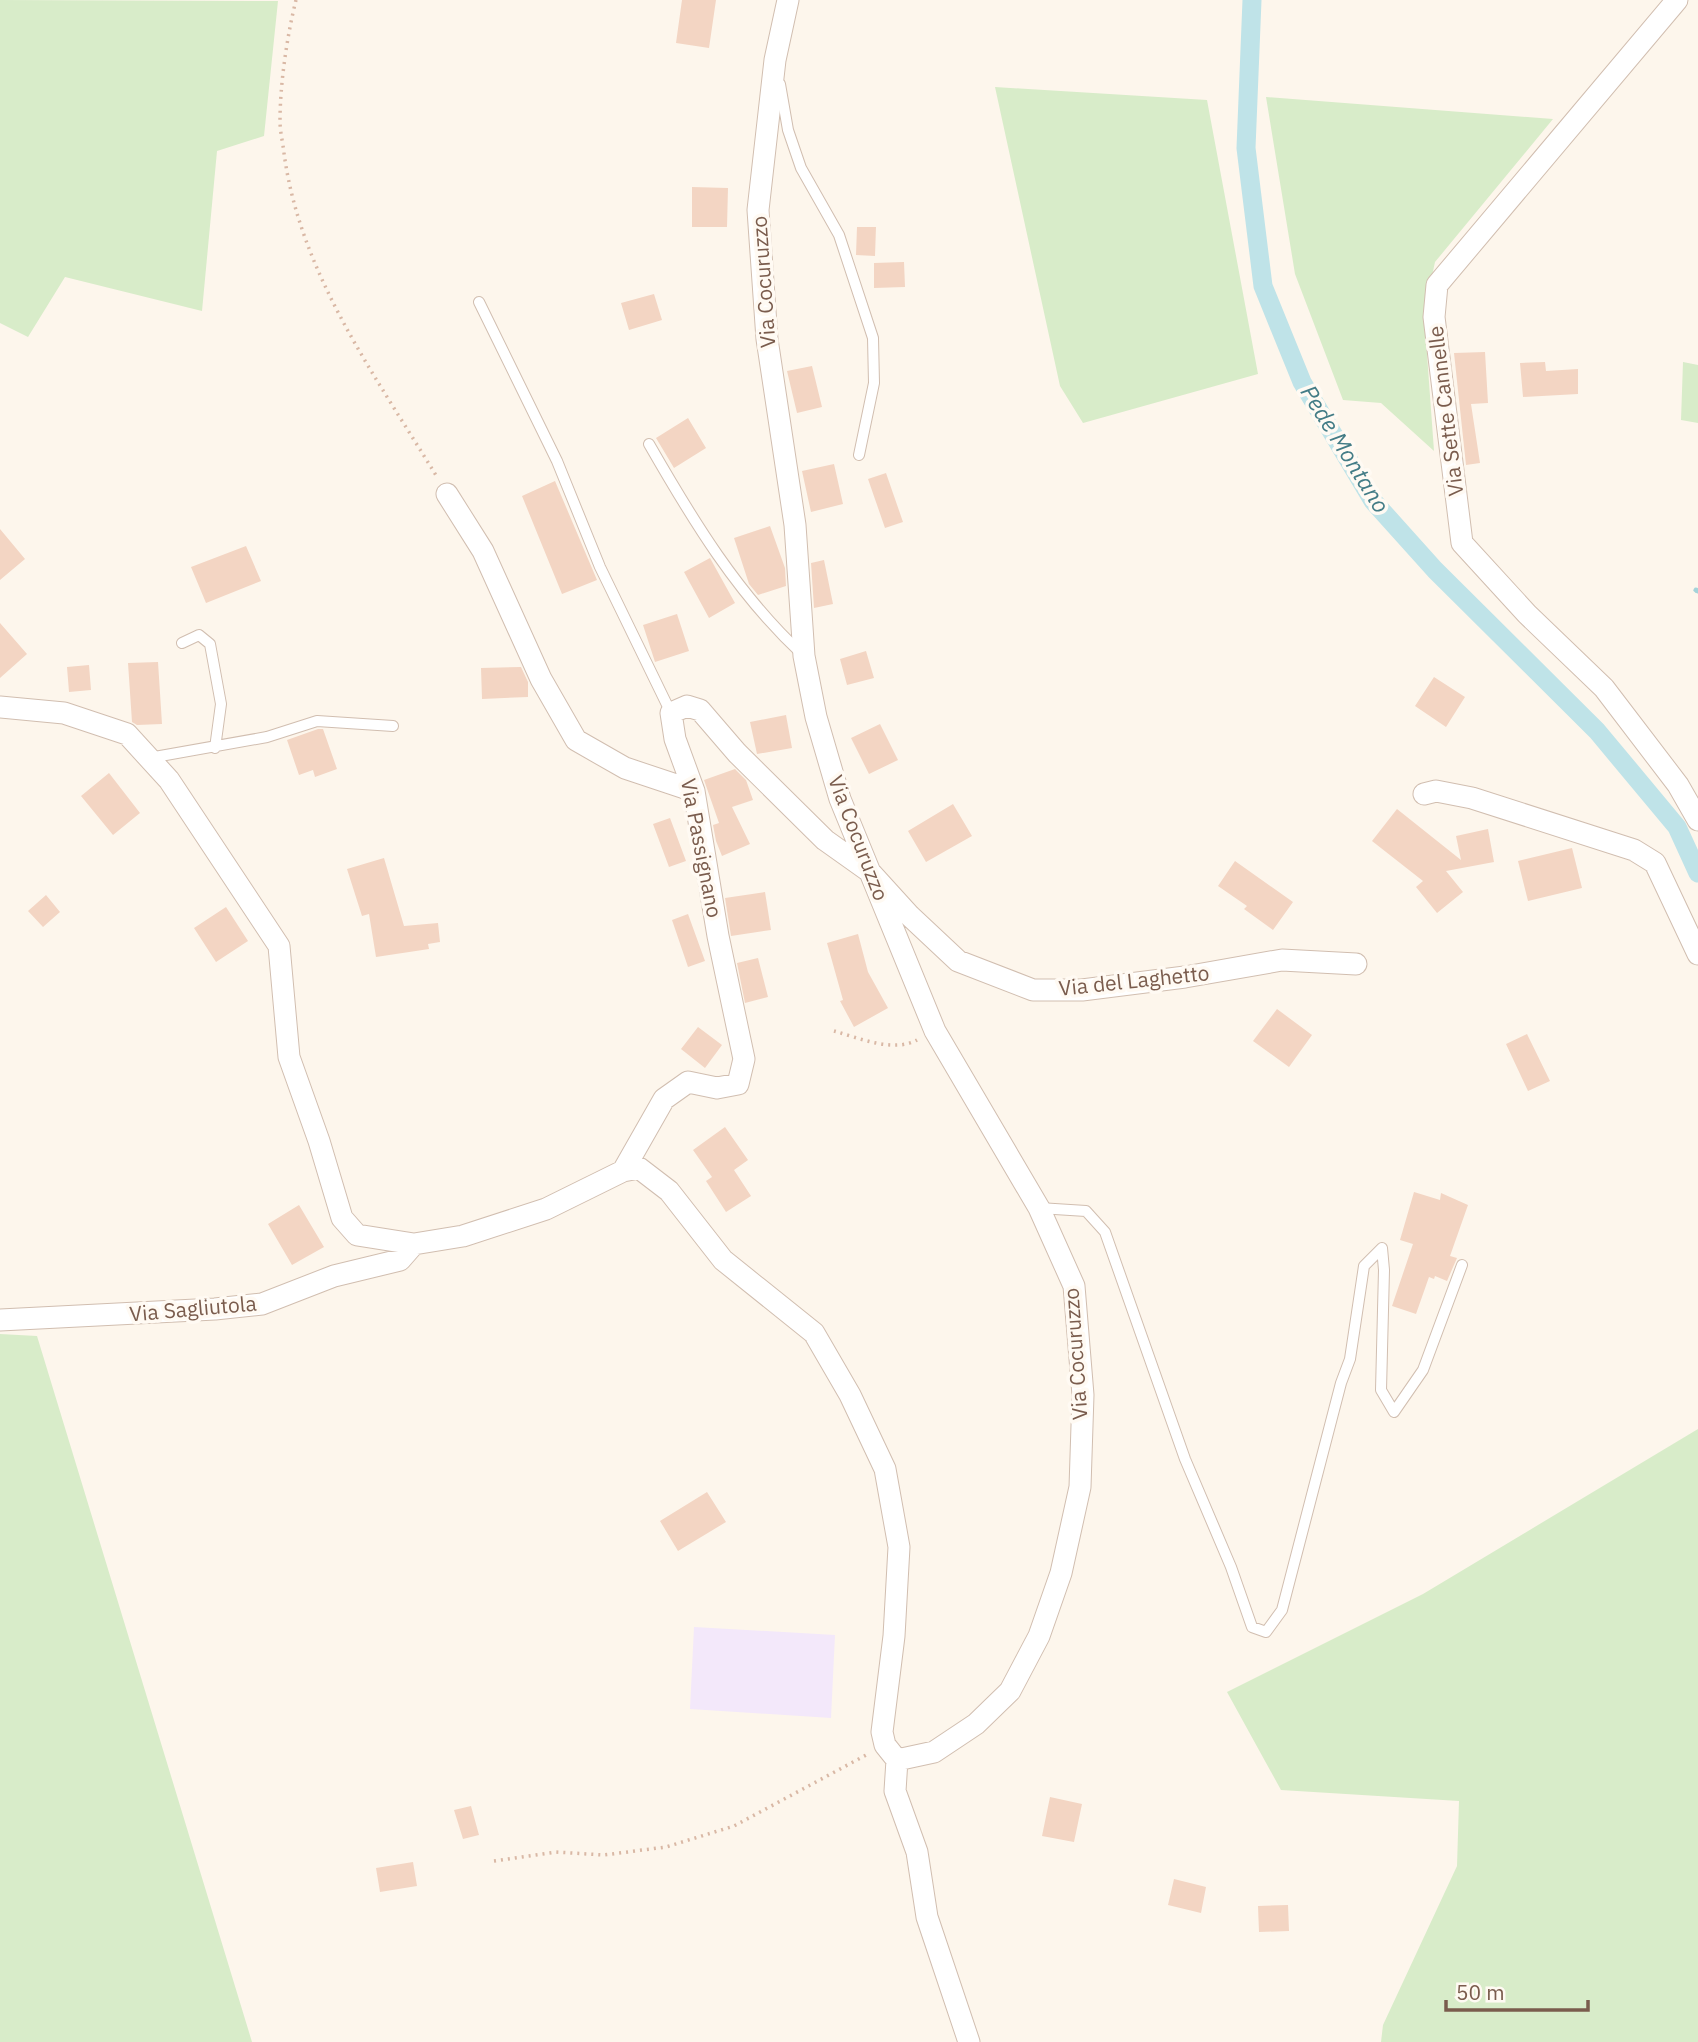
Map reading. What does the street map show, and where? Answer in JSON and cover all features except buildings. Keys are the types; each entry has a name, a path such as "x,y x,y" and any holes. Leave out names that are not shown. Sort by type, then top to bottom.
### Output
{"street":[{"name":"Via Cocuruzzo","path":"788,0 775,60 758,210 767,339 794,525 804,656 816,717 840,799 935,1031 1039,1208 1074,1286 1083,1395 1080,1487 1061,1573 1039,1636 1010,1691 976,1724 933,1752 891,1752"},
{"name":"Via Sette Cannelle","path":"1677,0 1437,285 1434,317 1462,543 1527,614 1604,688 1678,785 1698,820"},
{"path":"447,494 483,551 541,679 576,740 625,768 694,790"},
{"path":"671,713 687,706 700,710 737,753 825,840 870,872"},
{"path":"0,707 64,713 127,734 169,780 279,946 289,1057 319,1141 342,1218 358,1235 414,1244 463,1236 546,1209 622,1171 639,1168 669,1191 723,1260 814,1333 850,1395 885,1469 900,1547 894,1636 882,1732 891,1752 895,1791 916,1852 927,1917 969,2042"},
{"name":"Via Passignano","path":"622,1171 664,1100 688,1082 718,1088 738,1084 744,1059 718,936 694,790 675,739 671,713"},
{"path":"1424,794 1436,791 1472,798 1634,850 1655,863 1698,954"},
{"name":"Via del Laghetto","path":"870,872 909,916 958,961 1033,990 1095,988 1185,977 1282,960 1356,964"},
{"name":"Via Sagliutola","path":"0,1320 153,1313 262,1304 334,1276 400,1260 414,1244"}],"lane":[{"path":"775,60 788,130 801,168 839,235 873,338 874,383 859,454"},
{"path":"478,302 557,461 600,567 671,713"},
{"path":"649,444 678,494 746,594 804,656"},
{"path":"182,643 199,635 210,644 220,704 215,748"},
{"path":"149,758 267,737 317,721 393,726"},
{"path":"1039,1208 1086,1211 1105,1232 1185,1459 1231,1567 1252,1627 1266,1632 1282,1610 1340,1383 1350,1359 1364,1266 1382,1248 1384,1270 1381,1390 1394,1412 1423,1370 1462,1265"}],"path":[{"path":"296,0 289,27 280,122 288,185 309,251 337,312 447,494"},
{"path":"834,1031 873,1042 907,1045 935,1031"},
{"path":"494,1861 556,1852 604,1855 666,1847 734,1826 891,1752"}],"shaded area":[{"path":"694,1627 835,1635 831,1718 690,1709"}],"green space":[{"path":"0,0 278,1 264,136 217,151 202,311 65,277 28,337 0,323"},
{"path":"995,87 1207,100 1258,374 1083,423 1060,386"},
{"path":"1266,97 1553,119 1435,262 1424,313 1434,451 1381,403 1343,400 1295,274"},
{"path":"1683,362 1698,365 1698,423 1681,420"},
{"path":"0,1334 37,1336 252,2042 0,2042"},
{"path":"1698,1429 1698,2042 1381,2042 1383,2025 1457,1866 1459,1801 1281,1790 1227,1692 1423,1594"}],"waterway":[{"name":"Pede Montano","path":"1252,0 1246,148 1263,286 1302,382 1373,501 1435,570 1597,731 1677,827 1698,873"}]}
